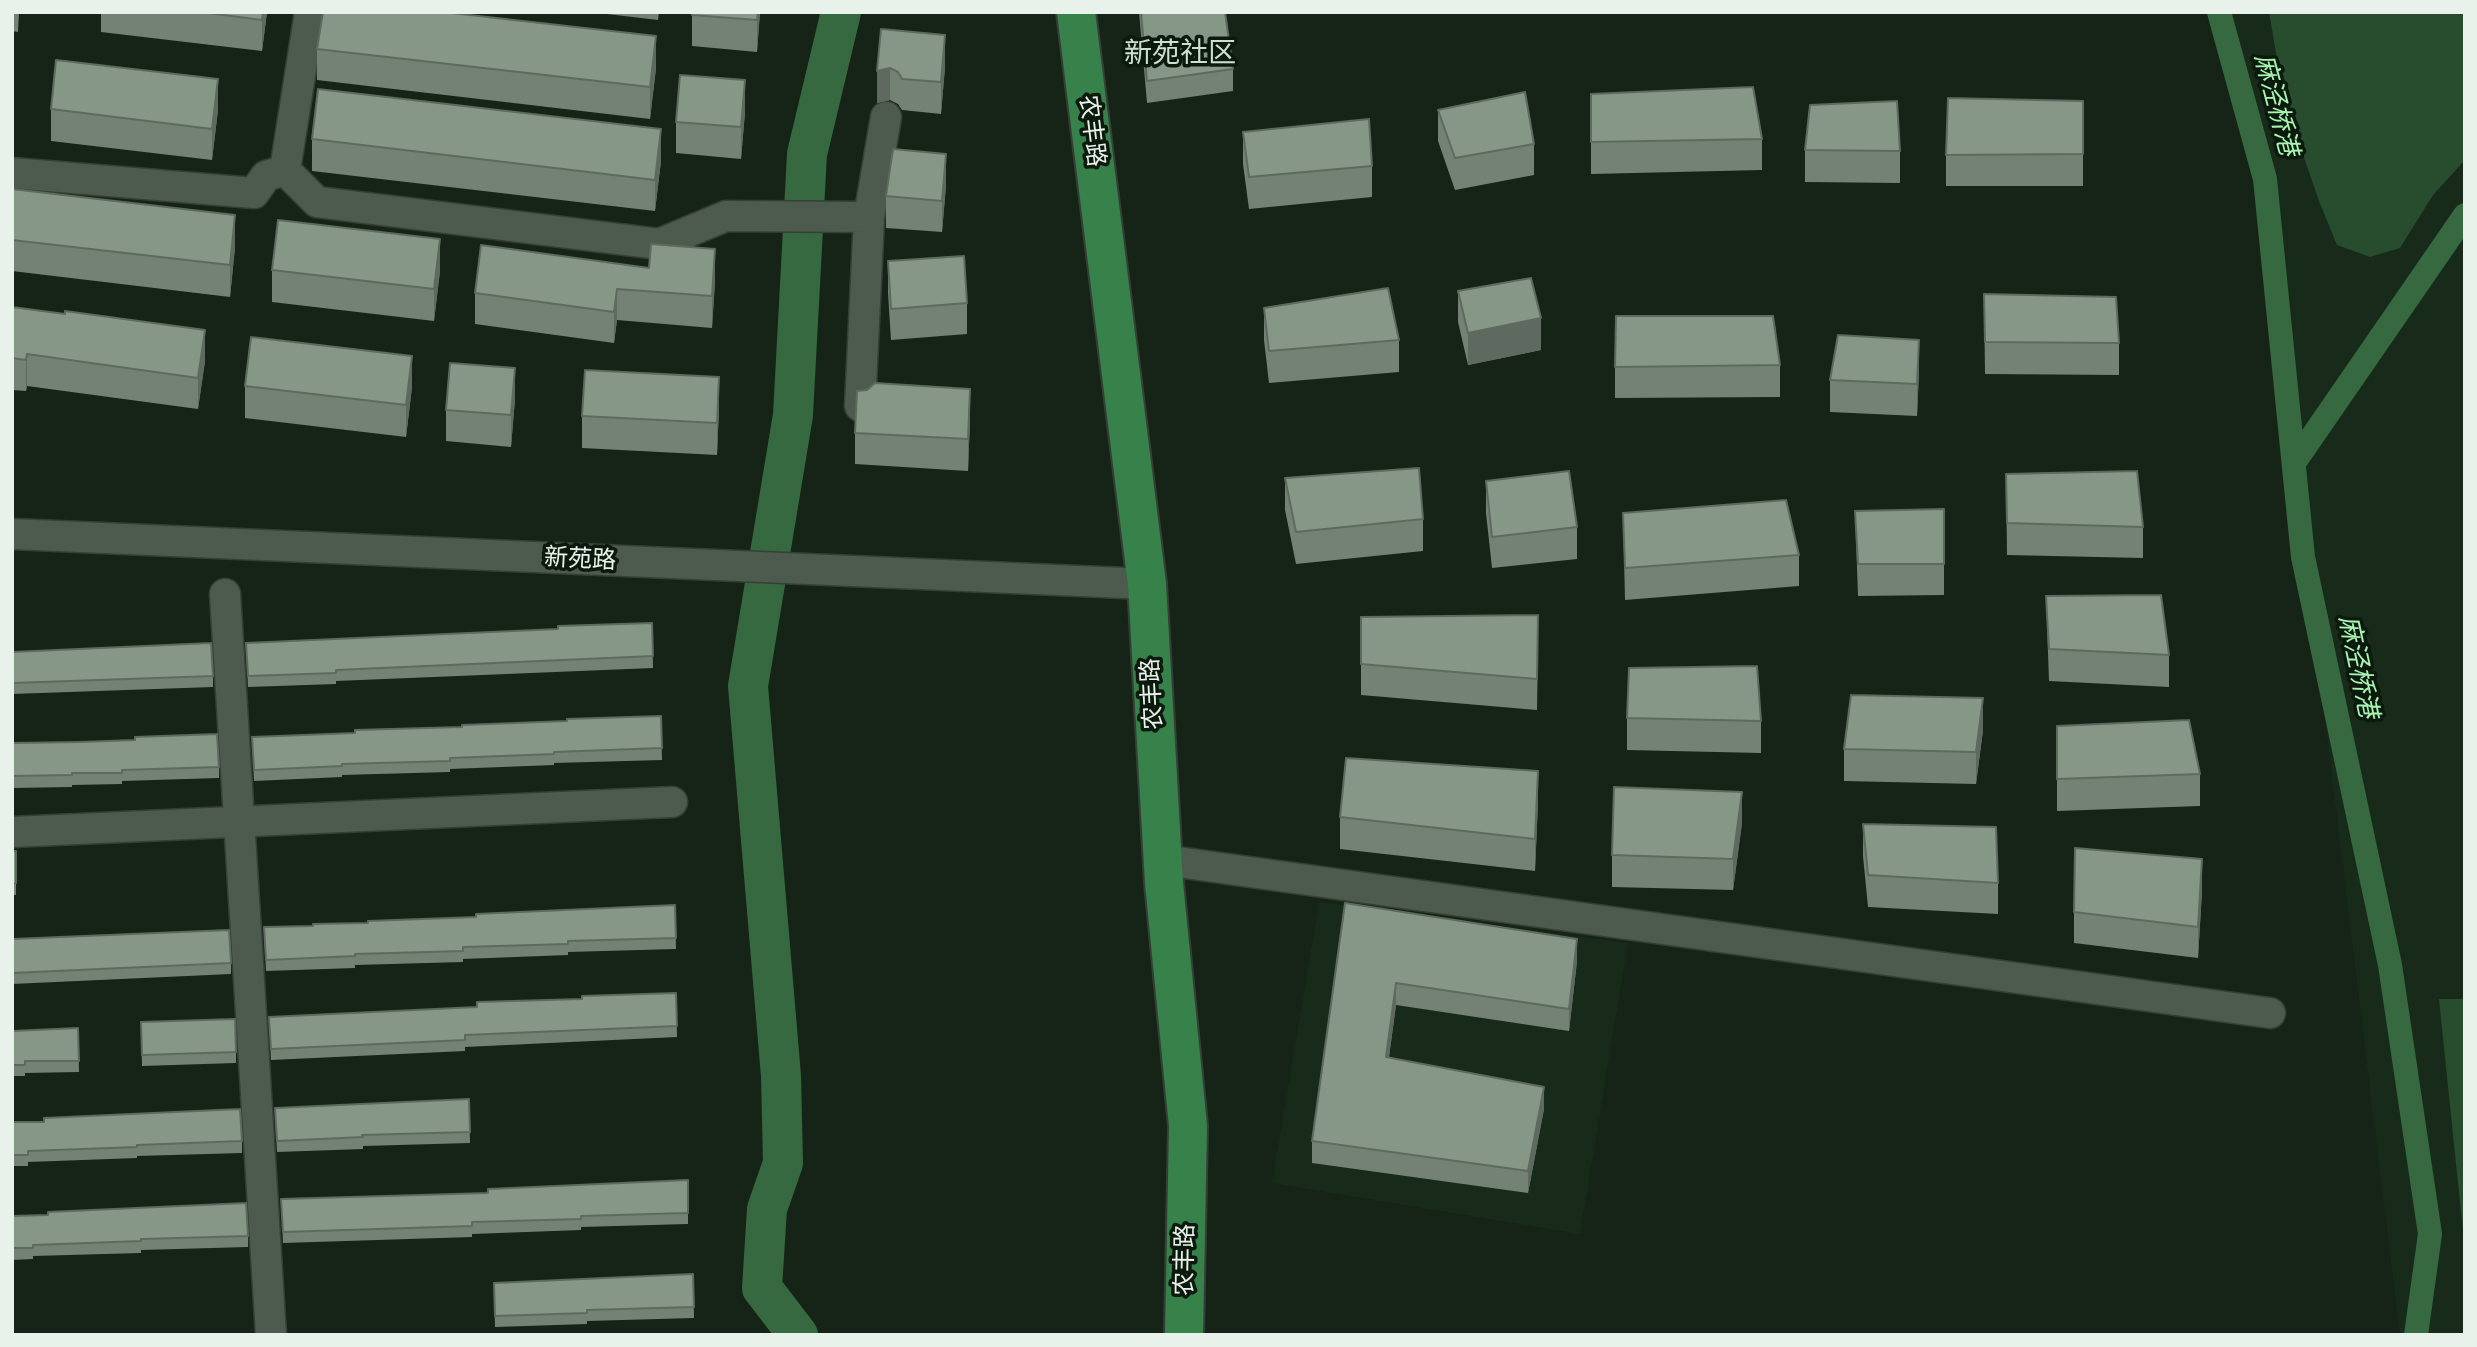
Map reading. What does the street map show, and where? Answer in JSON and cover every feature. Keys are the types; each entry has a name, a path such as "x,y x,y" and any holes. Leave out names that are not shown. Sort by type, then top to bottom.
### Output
{"main road":[{"name":"农丰路","path":"1076,12 1147,584 1163,860 1188,1126 1184,1335"}],"street":[{"path":"285,170 310,12"},
{"path":"860,406 869,217 886,117"},
{"path":"12,173 254,193 266,176 285,170"},
{"path":"285,170 317,202 659,244 726,216 869,217"},
{"name":"新苑路","path":"12,534 1147,584"},
{"path":"225,593 271,1335"},
{"path":"12,832 672,803"},
{"path":"1163,860 2270,1013"}],"shaded area":[{"path":"2219,12 2465,12 2465,1335 2400,1335 2294,463 2265,179"},
{"path":"2269,12 2465,12 2465,160 2433,195 2400,248 2370,257 2337,245 2284,99"},
{"path":"1319,902 1628,943 1580,1234 1272,1183"},
{"path":"2439,999 2465,999 2465,1248 2456,1164"}],"building":[{"path":"201,12 263,12 262,20"},
{"path":"323,12 443,12 656,36 650,87 317,49"},
{"path":"692,12 758,12 757,20 692,15"},
{"path":"1141,12 1225,12 1233,69 1147,81"},
{"path":"881,29 945,35 941,82 902,79 898,72 890,68 877,71"},
{"path":"56,60 218,79 212,129 51,109"},
{"path":"680,75 745,80 741,127 676,122"},
{"path":"1753,87 1762,139 1591,142 1591,94"},
{"path":"318,89 661,129 655,180 312,139"},
{"path":"1525,92 1534,144 1455,158 1438,110"},
{"path":"1948,98 2083,101 2083,154 1946,155"},
{"path":"1897,101 1900,151 1805,150 1810,105"},
{"path":"1369,119 1372,166 1249,177 1243,132"},
{"path":"893,149 946,154 942,201 886,196"},
{"path":"12,189 235,215 230,265 12,240"},
{"path":"278,220 440,239 434,289 272,270"},
{"path":"651,244 715,249 712,296 617,289 614,312 475,293 481,245 649,268"},
{"path":"964,256 967,303 891,309 888,261"},
{"path":"1531,278 1541,318 1468,333 1458,291"},
{"path":"1388,288 1399,340 1269,351 1264,308"},
{"path":"1984,294 2116,297 2119,343 1985,342"},
{"path":"12,307 65,314 65,311 205,330 198,378 27,354 26,360 12,358"},
{"path":"1616,316 1773,316 1780,365 1615,367"},
{"path":"1838,335 1919,340 1917,384 1830,380"},
{"path":"251,337 412,356 406,405 245,386"},
{"path":"450,363 515,368 511,415 446,410"},
{"path":"585,370 719,377 717,423 582,416"},
{"path":"875,383 970,389 968,439 855,433 857,391 867,390"},
{"path":"1419,468 1423,519 1296,532 1285,478"},
{"path":"1569,471 1577,527 1492,537 1486,481"},
{"path":"2137,471 2143,527 2007,523 2006,474"},
{"path":"1786,500 1799,555 1625,568 1623,513"},
{"path":"1944,509 1944,564 1858,564 1855,511"},
{"path":"2161,595 2169,655 2049,649 2046,596"},
{"path":"1538,615 1537,679 1361,664 1361,617"},
{"path":"652,623 653,656 248,676 246,643"},
{"path":"211,643 213,676 12,683 12,652"},
{"path":"1757,666 1761,721 1627,718 1629,668"},
{"path":"1851,695 1983,698 1976,752 1844,749"},
{"path":"661,716 662,748 254,770 252,737"},
{"path":"2189,720 2200,774 2057,779 2057,726"},
{"path":"217,734 219,767 12,776 12,743 135,740 135,737"},
{"path":"1346,758 1538,771 1535,839 1340,817"},
{"path":"1614,787 1742,792 1733,859 1612,855"},
{"path":"1863,824 1996,827 1998,883 1868,875"},
{"path":"2075,848 2202,859 2198,927 2074,912"},
{"path":"12,851 16,851 16,883 12,884"},
{"path":"1345,903 1577,939 1569,1009 1396,983 1386,1057 1544,1087 1528,1171 1312,1141"},
{"path":"675,905 676,938 568,941 568,944 463,947 463,951 266,960 264,927"},
{"path":"229,930 231,963 12,973 12,939"},
{"path":"676,993 677,1026 465,1035 465,1040 271,1049 269,1017 477,1007 477,1002"},
{"path":"235,1019 236,1052 142,1055 141,1022"},
{"path":"78,1028 79,1061 25,1061 25,1065 12,1065 12,1031"},
{"path":"469,1099 470,1132 277,1141 275,1108"},
{"path":"240,1109 242,1141 28,1151 28,1155 12,1155 12,1122 44,1122 44,1118"},
{"path":"688,1180 688,1213 472,1222 472,1226 283,1232 281,1199 488,1193 488,1189"},
{"path":"246,1203 248,1236 141,1239 12,1248 12,1216"},
{"path":"693,1274 694,1307 495,1316 494,1283"}],"waterway":[{"path":"798,1335 762,1288 767,1209 783,1163 781,1076 748,686 793,415 807,154 841,12"},
{"name":"麻泾桥港","path":"2219,12 2265,179 2303,557 2390,965 2430,1234 2416,1335"},
{"path":"2294,463 2465,215"}],"district":[{"name":"新苑社区","path":"1180,55"}]}
